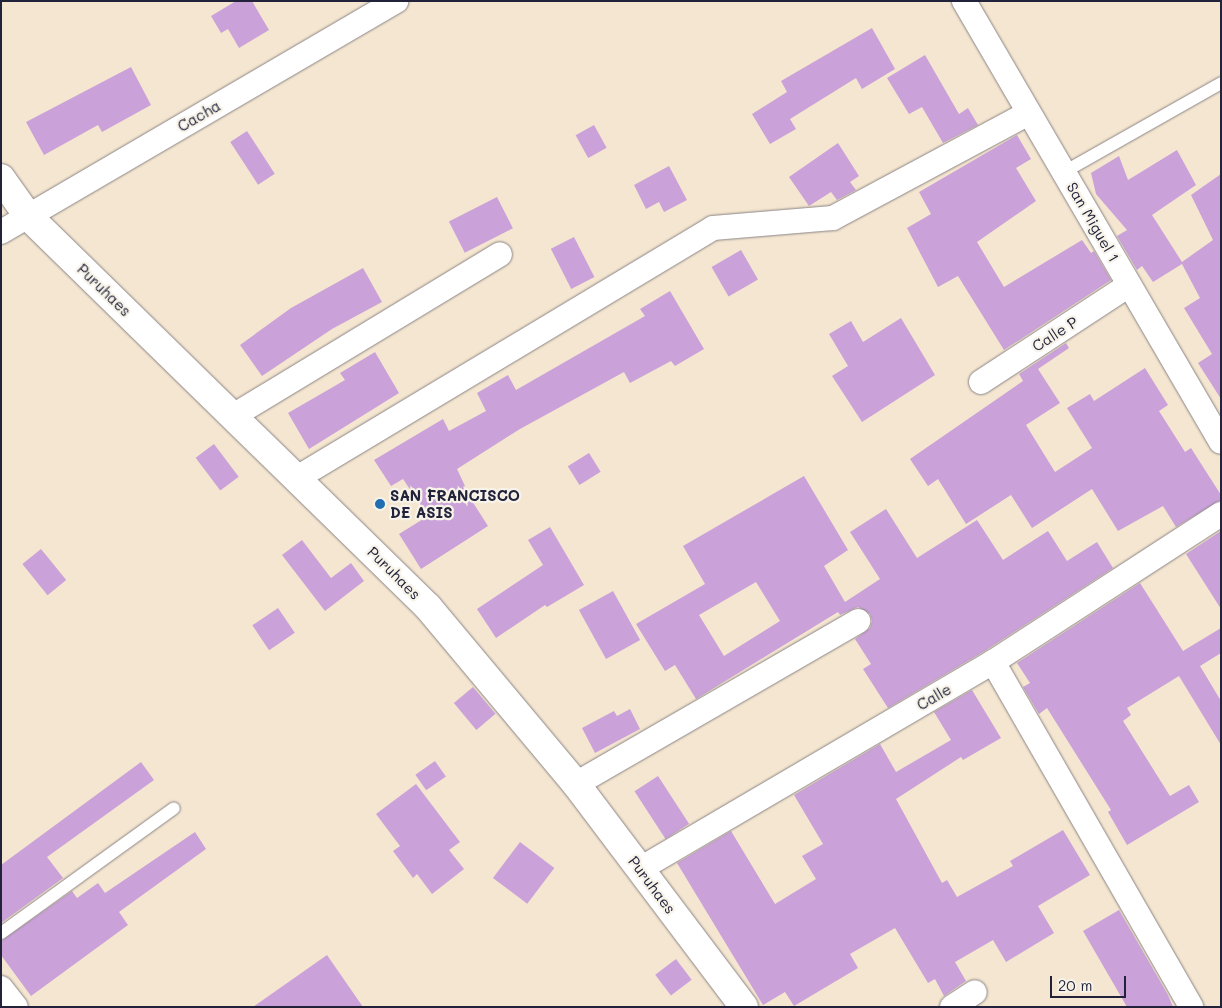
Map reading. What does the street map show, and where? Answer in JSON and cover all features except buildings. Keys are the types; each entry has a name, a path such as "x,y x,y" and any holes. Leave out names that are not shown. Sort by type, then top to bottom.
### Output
{"street":[{"name":"Cacha","path":"1,232 396,1"},
{"name":"San Miguel 1","path":"964,1 1221,442"},
{"path":"298,478 713,228 833,218 1029,113"},
{"name":"Puruhaes","path":"1,178 28,216 428,607 576,784 744,1007"},
{"path":"233,416 500,254"},
{"name":"Calle P","path":"981,382 1130,285"},
{"name":"Calle","path":"640,869 993,662 1221,514"},
{"path":"576,784 858,621"},
{"path":"993,662 1191,1007"},
{"path":"1,988 16,1007"},
{"path":"952,1007 975,992"}],"lane":[{"path":"1064,172 1221,83"},
{"path":"1,933 174,808"}],"place":[{"name":"SAN FRANCISCO DE ASIS","path":"380,504"}]}
